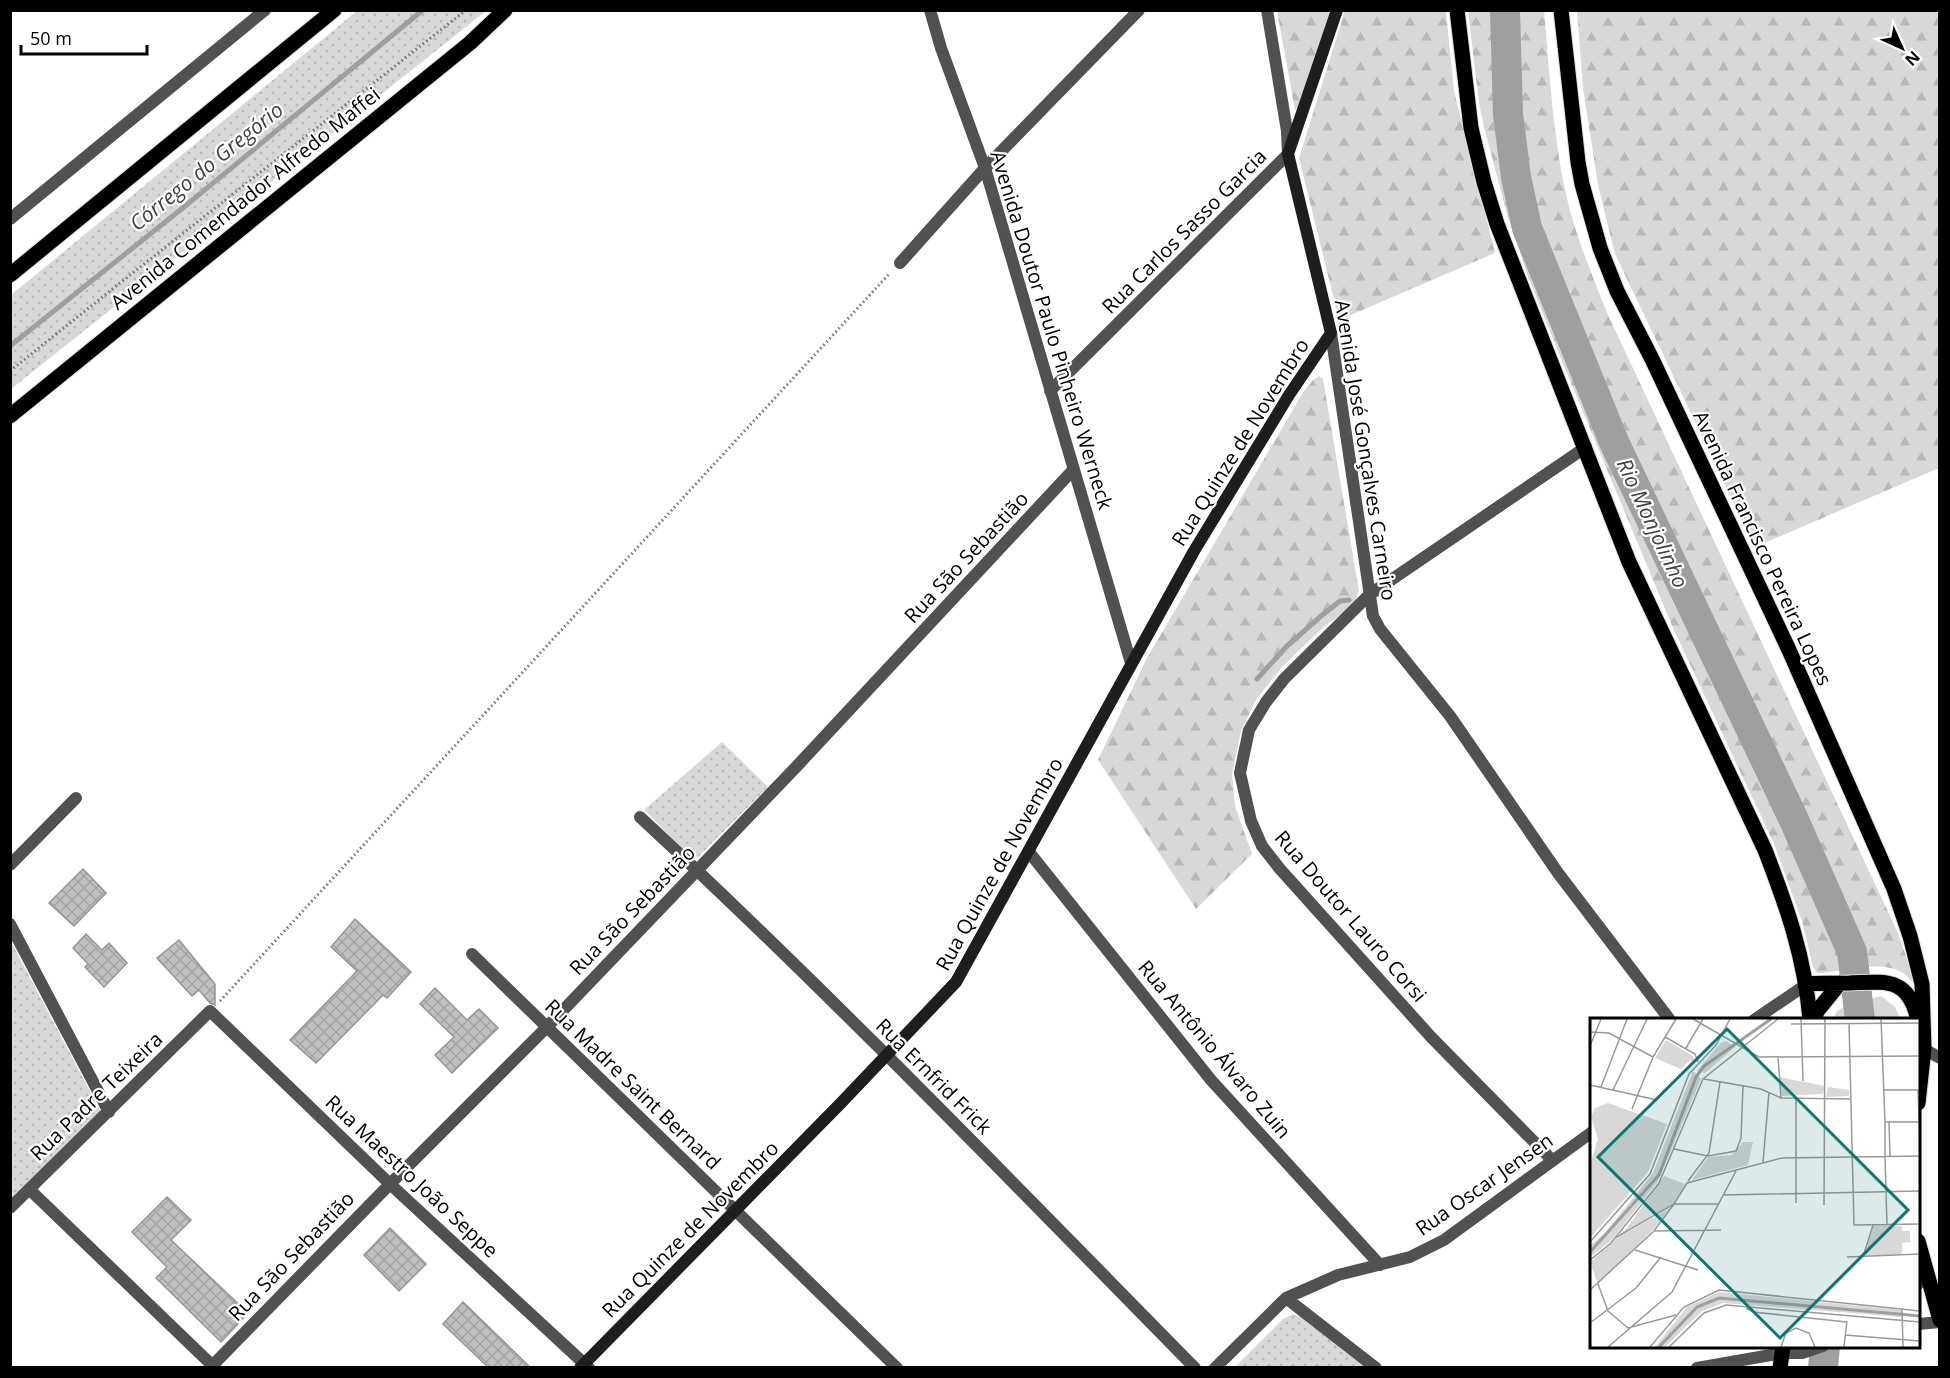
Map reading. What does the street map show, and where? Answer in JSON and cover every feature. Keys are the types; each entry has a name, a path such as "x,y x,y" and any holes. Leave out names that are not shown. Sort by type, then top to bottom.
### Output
{"main road":[{"path":"10,275 334,10"},
{"name":"Avenida Comendador Alfredo Maffei","path":"10,416 470,43 505,10"},
{"name":"Rua Carlos Sasso Garcia","path":"1288,154 1337,10"},
{"path":"1457,10 1471,128 1484,182 1512,264 1586,447 1629,562 1765,850 1794,934 1807,984 1811,1018"},
{"name":"Avenida Francisco Pereira Lopes","path":"1561,10 1578,162 1600,248 1617,291 1652,359 1789,650 1894,889 1910,936 1922,984 1924,1048 1920,1085"},
{"name":"Avenida José Gonçalves Carneiro","path":"1288,154 1331,333"},
{"name":"Rua Quinze de Novembro","path":"585,1366 956,982 1194,551 1289,395 1331,333"},
{"path":"1807,984 1887,982 1904,991 1912,1001 1917,1018"},
{"path":"1812,1018 1840,983"},
{"path":"1920,1030 1924,1048"},
{"path":"1920,1248 1940,1321"}],"street":[{"path":"10,219 17,208 265,10"},
{"name":"Avenida Doutor Paulo Pinheiro Werneck","path":"930,10 941,48 985,168 1131,663"},
{"path":"900,263 985,168 1139,10"},
{"name":"Avenida José Gonçalves Carneiro","path":"1267,10 1287,131 1288,154"},
{"name":"Rua Carlos Sasso Garcia","path":"1050,391 1288,154"},
{"name":"Avenida José Gonçalves Carneiro","path":"1331,333 1373,616 1380,629 1450,716 1558,873 1668,1018"},
{"name":"Rua Doutor Lauro Corsi","path":"1552,1160 1431,1037 1280,869 1262,846 1251,821 1240,773 1249,730 1266,702 1284,679 1369,595 1586,447"},
{"name":"Rua São Sebastião","path":"212,1367 547,1027 797,766 1073,470"},
{"path":"10,865 76,798"},
{"name":"Rua Ernfrid Frick","path":"640,817 886,1054 1195,1368"},
{"name":"Rua Antônio Álvaro Zuin","path":"1029,852 1211,1080 1380,1265"},
{"path":"10,924 108,1112"},
{"name":"Rua Madre Saint Bernard","path":"472,954 897,1368"},
{"path":"1757,1018 1807,984"},
{"name":"Rua Padre Teixeira","path":"10,1208 210,1011"},
{"name":"Rua Maestro João Seppe","path":"210,1011 390,1184 585,1366"},
{"path":"1924,1048 1940,1058"},
{"name":"Rua Oscar Jensen","path":"1215,1368 1286,1298 1338,1275 1410,1257 1444,1240 1590,1133"},
{"path":"29,1189 212,1367"},
{"path":"1920,1277 1924,1264"},
{"path":"1286,1298 1376,1368"},
{"path":"1920,1324 1940,1321"},
{"path":"1697,1368 1802,1353 1820,1348"}],"path":[{"path":"10,371 466,10"},
{"path":"210,1011 900,263"}],"green space":[{"path":"357,11 486,11 11,389 11,295"},
{"path":"1277,11 1330,11 1298,108 1295,110"},
{"path":"1345,11 1446,11 1454,91 1495,253 1339,320 1299,158"},
{"path":"1468,11 1544,11 1559,159 1569,207 1587,262 1608,315 1898,933 1912,974 1912,982 1904,974 1882,967 1819,973 1813,967 1802,921 1774,844 1673,628 1529,279 1508,218 1484,127"},
{"path":"1577,11 1939,11 1939,468 1755,547 1615,254 1598,185 1583,88"},
{"path":"1319,376 1323,379 1359,591 1354,605 1325,626 1282,667 1257,698 1241,731 1232,774 1235,806 1252,854 1196,909 1098,760 1147,658 1304,391"},
{"path":"722,742 768,787 698,857 690,856 644,810"},
{"path":"10,940 101,1112 10,1201"},
{"path":"1881,996 1895,1007 1900,1018 1834,1018 1837,1011"},
{"path":"1293,1314 1306,1319 1368,1368 1234,1368 1283,1319"}],"building":[{"path":"83,869 106,893 74,926 49,903"},
{"path":"355,919 411,972 387,998 383,995 316,1063 290,1040 357,971 331,947"},
{"path":"86,934 102,950 109,943 127,963 104,987 85,967 88,964 73,948"},
{"path":"179,940 215,984 215,1005 210,1003 199,990 192,996 157,958"},
{"path":"435,988 467,1020 479,1009 498,1028 452,1073 435,1055 454,1037 420,1004"},
{"path":"167,1197 191,1220 171,1240 248,1313 221,1342 156,1278 167,1267 132,1232"},
{"path":"390,1228 426,1264 399,1291 364,1255"},
{"path":"463,1302 531,1368 489,1368 443,1324"}],"waterway":[{"name":"Córrego do Gregório","path":"10,346 184,207 423,10"},
{"name":"Rio Monjolinho","path":"1505,10 1508,114 1516,177 1527,228 1614,442 1794,820 1852,952 1860,1018"},
{"path":"1257,679 1287,646 1320,617 1340,601 1349,600"},
{"name":"Rio Monjolinho","path":"1823,1368 1825,1348"}]}
